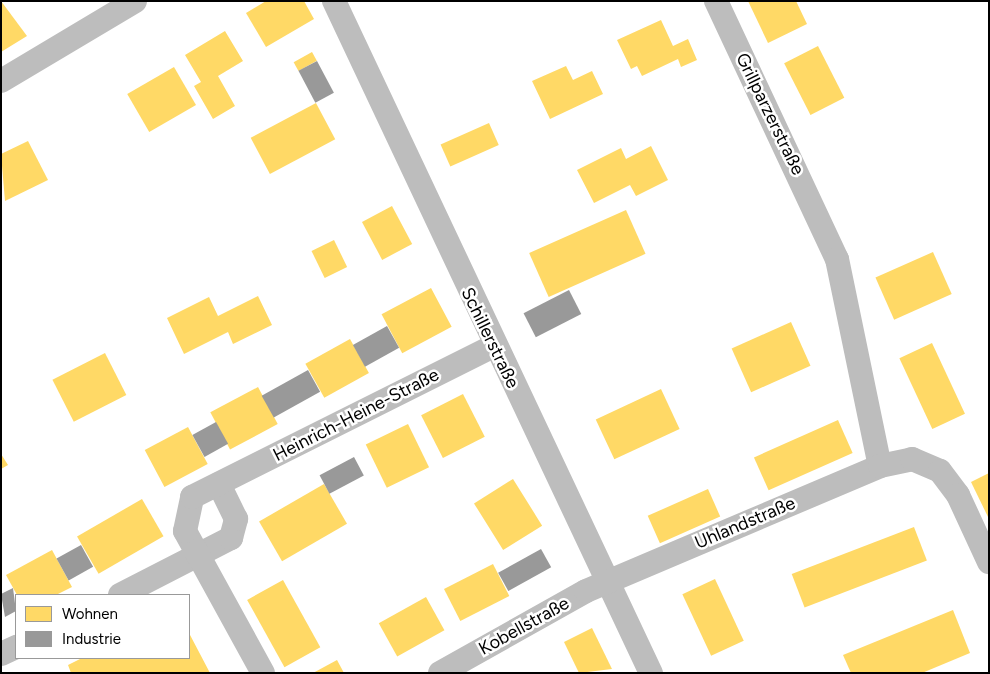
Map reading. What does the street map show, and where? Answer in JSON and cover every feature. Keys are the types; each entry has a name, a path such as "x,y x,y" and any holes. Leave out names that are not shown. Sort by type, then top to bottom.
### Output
{"street":[{"path":"1,80 135,1"},
{"name":"Schillerstraße","path":"334,1 493,346 609,580 651,673"},
{"name":"Grillparzerstraße","path":"716,1 825,226 837,259 880,466"},
{"name":"Heinrich-Heine-Straße","path":"199,556 185,531 192,497 493,346"},
{"name":"Uhlandstraße","path":"609,580 880,466 912,459 940,471 958,495 989,562"},
{"path":"122,594 231,538 236,519 219,484"},
{"path":"199,556 263,673"},
{"name":"Kobellstraße","path":"440,673 609,580"},
{"path":"1,654 15,647"}],"building: Wohnen":[{"path":"1,1 27,36 1,52"},
{"path":"266,1 304,1 314,19 266,47 246,13"},
{"path":"748,1 796,1 807,24 768,43"},
{"path":"661,20 673,46 688,39 697,60 681,67 678,59 642,76 637,66 631,69 617,40"},
{"path":"225,31 243,61 218,76 235,106 213,119 194,86 201,82 185,55"},
{"path":"818,46 844,98 810,115 784,63"},
{"path":"312,52 317,61 298,71 294,62"},
{"path":"566,66 573,80 592,71 603,94 550,119 532,81"},
{"path":"174,67 196,105 149,132 127,94"},
{"path":"316,103 335,139 270,174 251,138"},
{"path":"489,123 499,145 450,166 441,145"},
{"path":"28,141 48,180 5,201 1,154"},
{"path":"651,146 668,180 636,196 630,185 594,203 577,170 621,148 626,159"},
{"path":"392,206 412,244 382,260 362,222"},
{"path":"626,210 646,254 549,297 529,253"},
{"path":"334,240 347,267 325,278 312,251"},
{"path":"933,252 952,294 894,320 875,278"},
{"path":"431,288 452,327 402,353 382,314"},
{"path":"258,296 272,325 233,344 228,332 184,354 167,318 209,297 218,316"},
{"path":"791,322 811,366 751,392 732,348"},
{"path":"350,339 369,373 324,398 305,364"},
{"path":"932,343 965,414 932,429 899,358"},
{"path":"105,353 126,395 74,422 52,380"},
{"path":"258,387 278,424 230,449 210,412"},
{"path":"661,389 680,429 614,459 596,419"},
{"path":"463,394 485,437 443,458 421,415"},
{"path":"838,420 853,453 769,490 754,457"},
{"path":"408,424 429,467 387,488 366,445"},
{"path":"188,427 208,464 164,487 145,450"},
{"path":"1,454 8,465 1,469"},
{"path":"989,473 989,519 971,482"},
{"path":"513,479 542,526 503,550 474,503"},
{"path":"324,484 347,524 282,561 259,522"},
{"path":"708,489 720,516 660,543 648,516"},
{"path":"142,499 164,536 99,574 77,536"},
{"path":"914,527 927,561 805,608 792,574"},
{"path":"52,550 72,587 58,594 16,594 6,575"},
{"path":"493,564 509,596 460,621 444,589"},
{"path":"715,579 744,641 711,656 682,594"},
{"path":"283,580 320,647 284,667 247,600"},
{"path":"426,597 444,630 397,656 379,623"},
{"path":"953,610 970,653 922,673 851,673 843,655"},
{"path":"592,628 612,669 579,673 564,642"},
{"path":"190,635 210,673 71,673 68,665 80,659 190,659"},
{"path":"337,660 344,673 313,673"}],"building: Industrie":[{"path":"317,61 334,93 315,103 298,71"},
{"path":"569,290 581,314 536,337 524,313"},
{"path":"387,326 399,348 365,367 353,345"},
{"path":"308,370 320,392 274,418 262,396"},
{"path":"216,422 228,444 205,457 192,435"},
{"path":"354,457 364,476 329,494 320,475"},
{"path":"81,545 93,567 69,580 57,559"},
{"path":"541,549 551,567 508,591 498,573"},
{"path":"13,588 15,612 5,617 1,594"}]}
